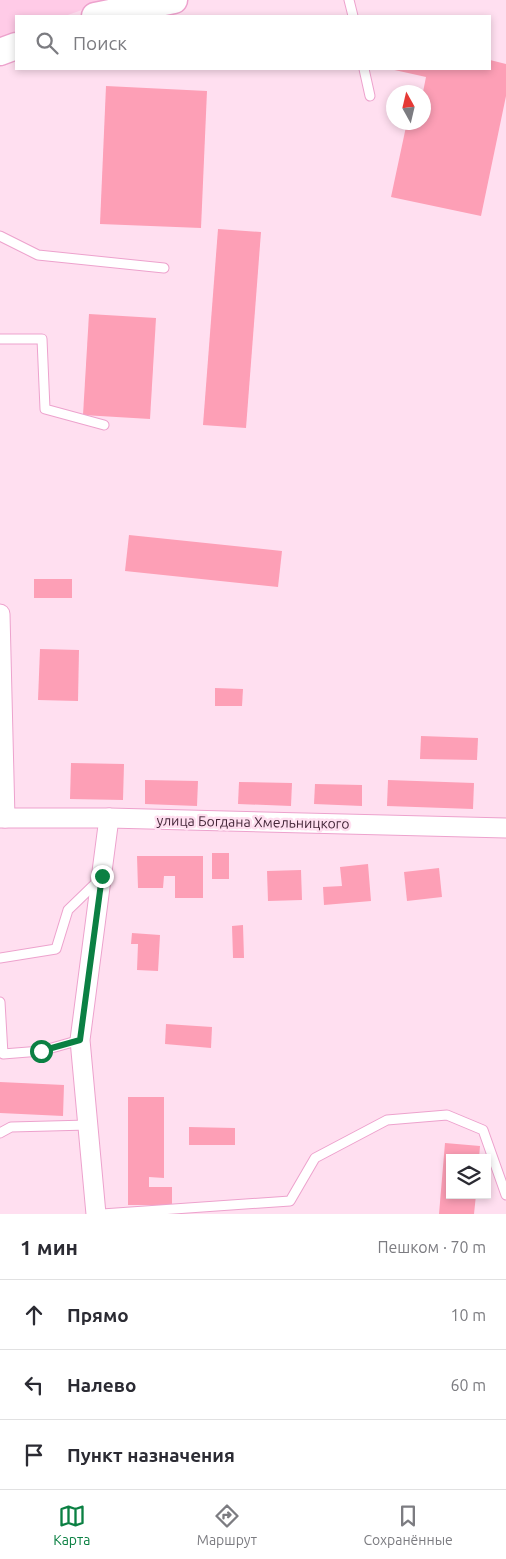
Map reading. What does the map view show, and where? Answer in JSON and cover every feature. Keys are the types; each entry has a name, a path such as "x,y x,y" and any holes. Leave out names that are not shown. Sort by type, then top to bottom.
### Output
{"street":[{"path":"100,15 174,0"},
{"path":"0,52 15,46"},
{"path":"0,614 2,818"},
{"name":"улица Богдана Хмельницкого","path":"2,818 109,818 506,828"},
{"path":"96,1214 80,1040 109,818"}],"lane":[{"path":"350,0 353,15"},
{"path":"364,70 370,96"},
{"path":"0,236 38,255 164,268"},
{"path":"0,339 42,339 45,409 104,424"},
{"path":"0,958 56,949 68,910 102,876"},
{"path":"0,1002 3,1054 41,1051 80,1040"},
{"path":"102,1214 290,1201 315,1158 387,1120 447,1115 483,1130 506,1196"},
{"path":"0,1133 11,1128 89,1125"}],"shaded area":[{"path":"0,0 110,0 68,15 15,15 15,34 0,40"}],"building":[{"path":"491,60 506,64 506,96 481,216 391,197 405,130 431,130 431,85 424,85 426,77 394,70 491,70"},
{"path":"106,86 207,91 201,228 100,224"},
{"path":"218,229 261,232 246,428 203,425"},
{"path":"89,314 156,318 150,419 83,415"},
{"path":"129,535 282,551 278,587 125,571"},
{"path":"34,579 72,579 72,598 34,598"},
{"path":"40,649 79,650 78,701 38,700"},
{"path":"215,688 243,689 242,706 215,706"},
{"path":"421,736 478,738 477,760 420,759"},
{"path":"71,763 124,764 123,800 70,799"},
{"path":"145,780 198,781 197,806 145,804"},
{"path":"388,780 474,783 473,809 387,806"},
{"path":"239,782 292,783 291,806 238,804"},
{"path":"315,784 362,785 362,806 314,804"},
{"path":"212,853 229,853 229,879 212,879"},
{"path":"137,856 203,856 203,898 175,898 175,876 164,876 163,888 138,888"},
{"path":"368,864 371,901 324,905 323,887 342,886 340,867"},
{"path":"439,868 442,897 407,901 404,872"},
{"path":"301,870 302,900 268,901 267,871"},
{"path":"243,925 244,958 233,958 232,926"},
{"path":"132,933 160,935 158,971 137,970 138,944 131,944"},
{"path":"166,1024 212,1027 211,1048 165,1044"},
{"path":"0,1082 64,1085 63,1116 0,1113"},
{"path":"128,1097 164,1097 164,1178 149,1177 149,1187 172,1187 172,1205 128,1205"},
{"path":"189,1127 235,1128 235,1145 189,1145"},
{"path":"445,1143 480,1146 479,1154 446,1154 446,1199 476,1199 474,1214 439,1214"}],"route":[{"path":"41,1051 80,1040 102,876"}]}
